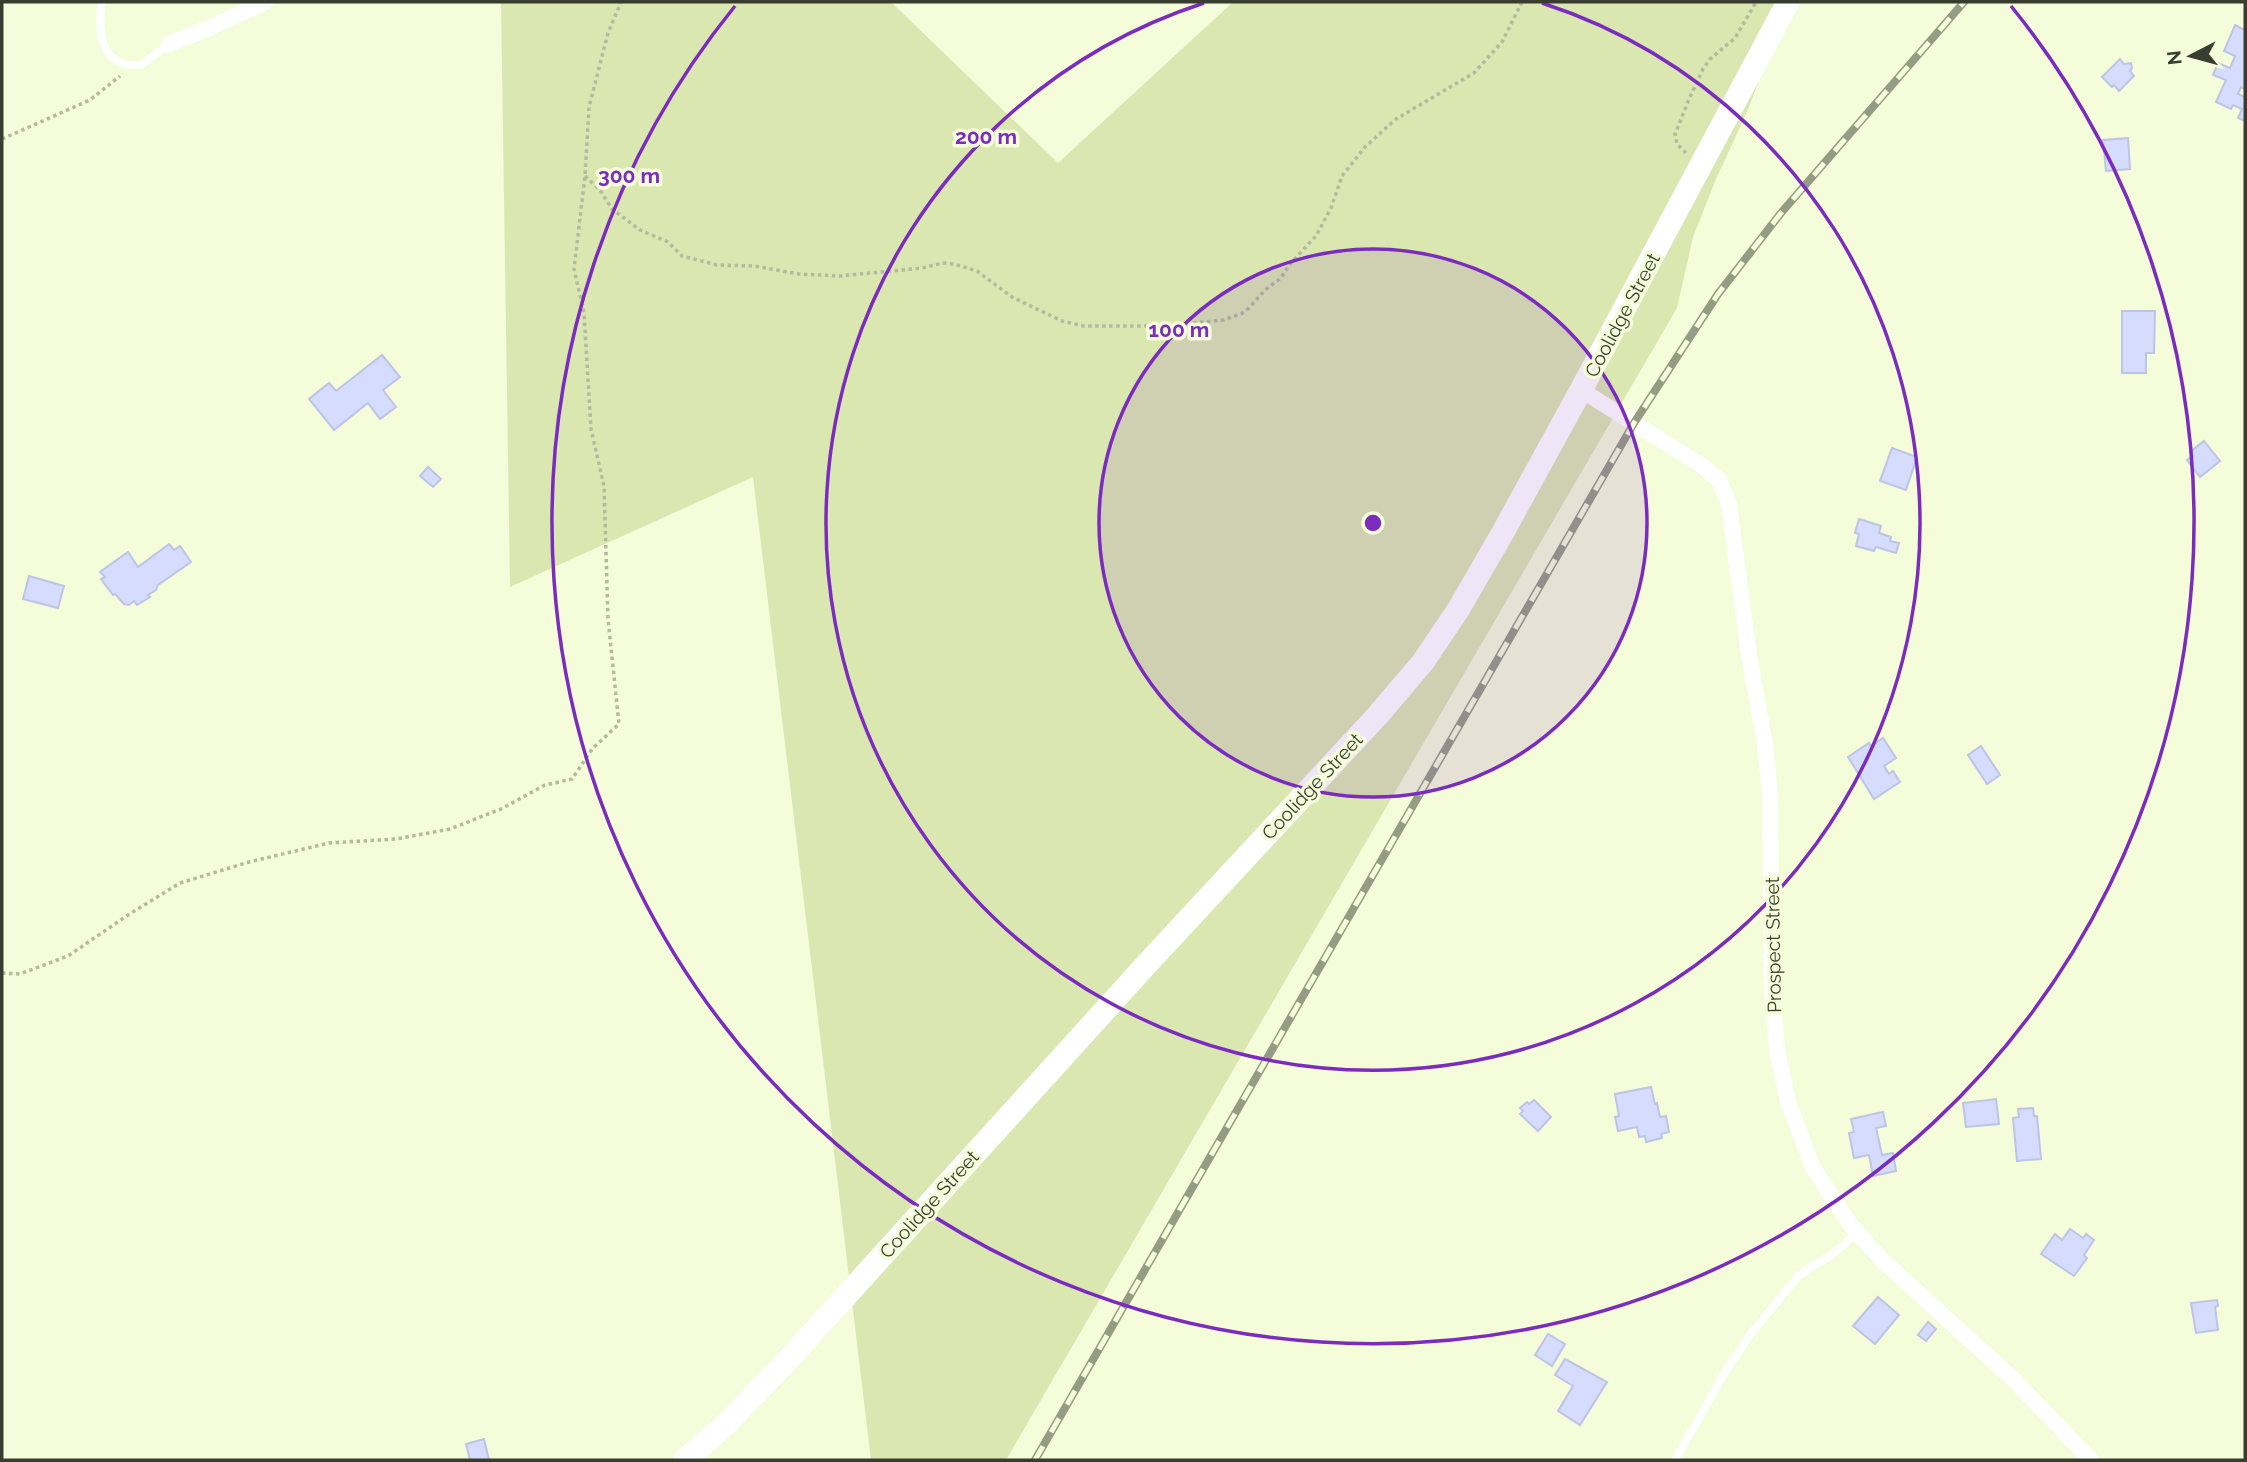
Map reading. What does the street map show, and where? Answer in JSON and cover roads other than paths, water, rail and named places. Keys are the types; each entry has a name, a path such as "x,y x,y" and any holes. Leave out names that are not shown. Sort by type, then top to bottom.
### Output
{"main road":[{"name":"Coolidge Street","path":"685,1460 724,1426 786,1362 1423,662 1458,610 1581,390 1788,2"}],"street":[{"path":"169,44 265,2"},
{"name":"Prospect Street","path":"1581,390 1700,465 1719,480 1729,504 1770,794 1772,990 1777,1049 1788,1102 1813,1168 1858,1232 1900,1277 2012,1378 2091,1460"}],"lane":[{"path":"102,2 100,27 104,48 111,57 132,65 147,61 169,44"},
{"path":"1675,1460 1727,1369 1799,1275 1833,1254 1858,1232"}],"railway":[{"path":"1035,1460 1634,423 1718,294 1781,213 1964,2"}]}
